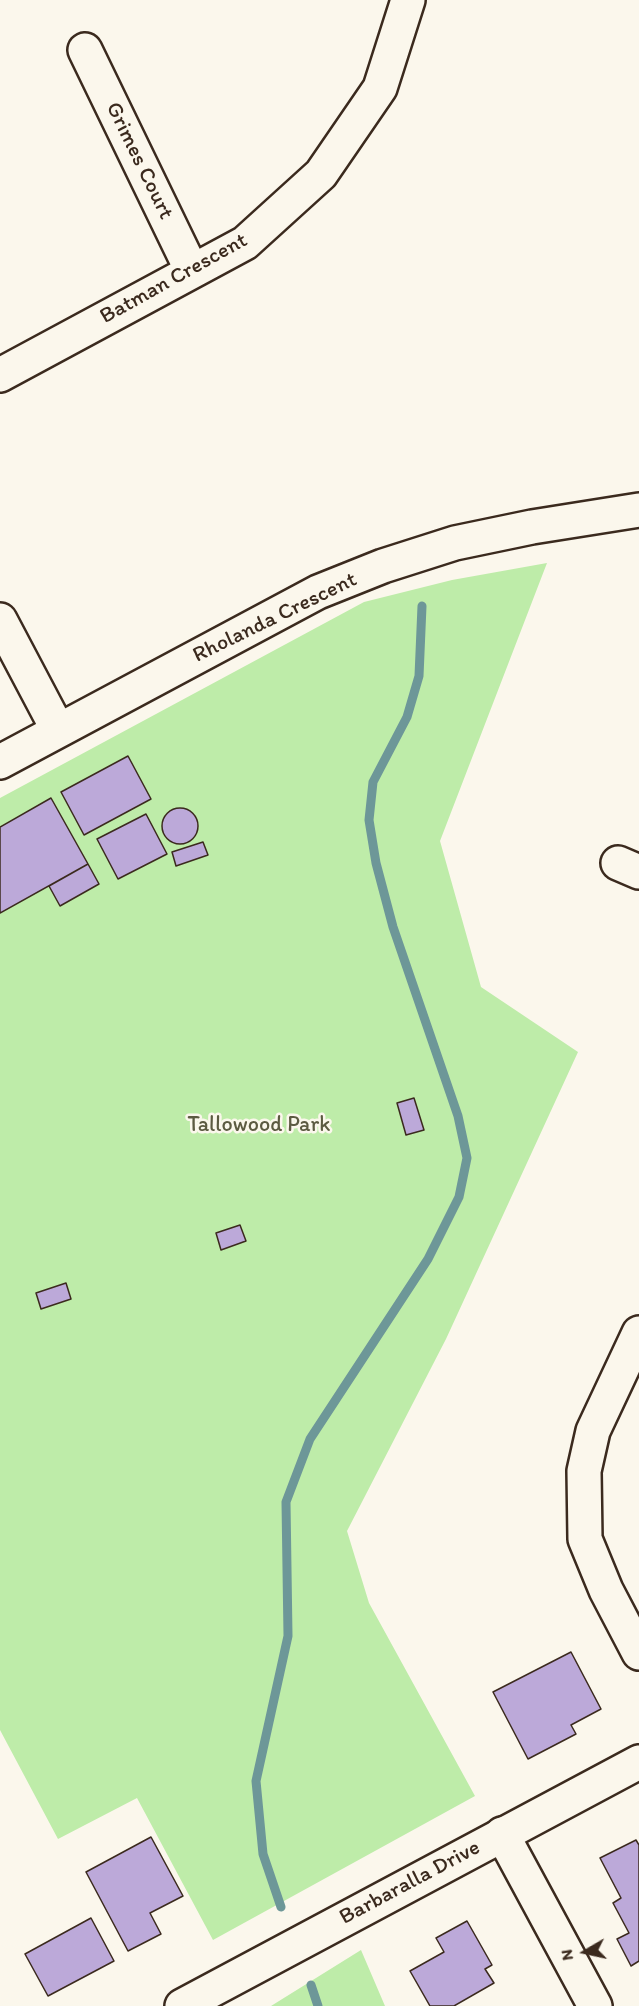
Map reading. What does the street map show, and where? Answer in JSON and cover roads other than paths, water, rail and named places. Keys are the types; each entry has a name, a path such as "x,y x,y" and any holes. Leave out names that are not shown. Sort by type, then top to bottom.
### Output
{"street":[{"name":"Batman Crescent","path":"0,375 245,243 321,174 380,88 408,0"},
{"name":"Grimes Court","path":"85,50 192,271"},
{"name":"Rholanda Crescent","path":"0,762 318,592 383,566 455,543 532,527 639,510"},
{"path":"0,620 58,730"},
{"path":"639,1333 593,1431 584,1471 585,1539 606,1590 639,1653"},
{"name":"Barbaralla Drive","path":"182,2006 639,1762"},
{"path":"502,1834 595,2006"}],"waterway":[{"path":"281,1907 263,1854 256,1781 288,1636 286,1502 310,1439 428,1259 459,1197 467,1158 458,1116 393,927 376,863 369,820 373,782 407,717 419,676 422,606"},
{"path":"311,1985 318,2006"}],"park label":[{"name":"Tallowood Park","path":"259,1125"}]}
